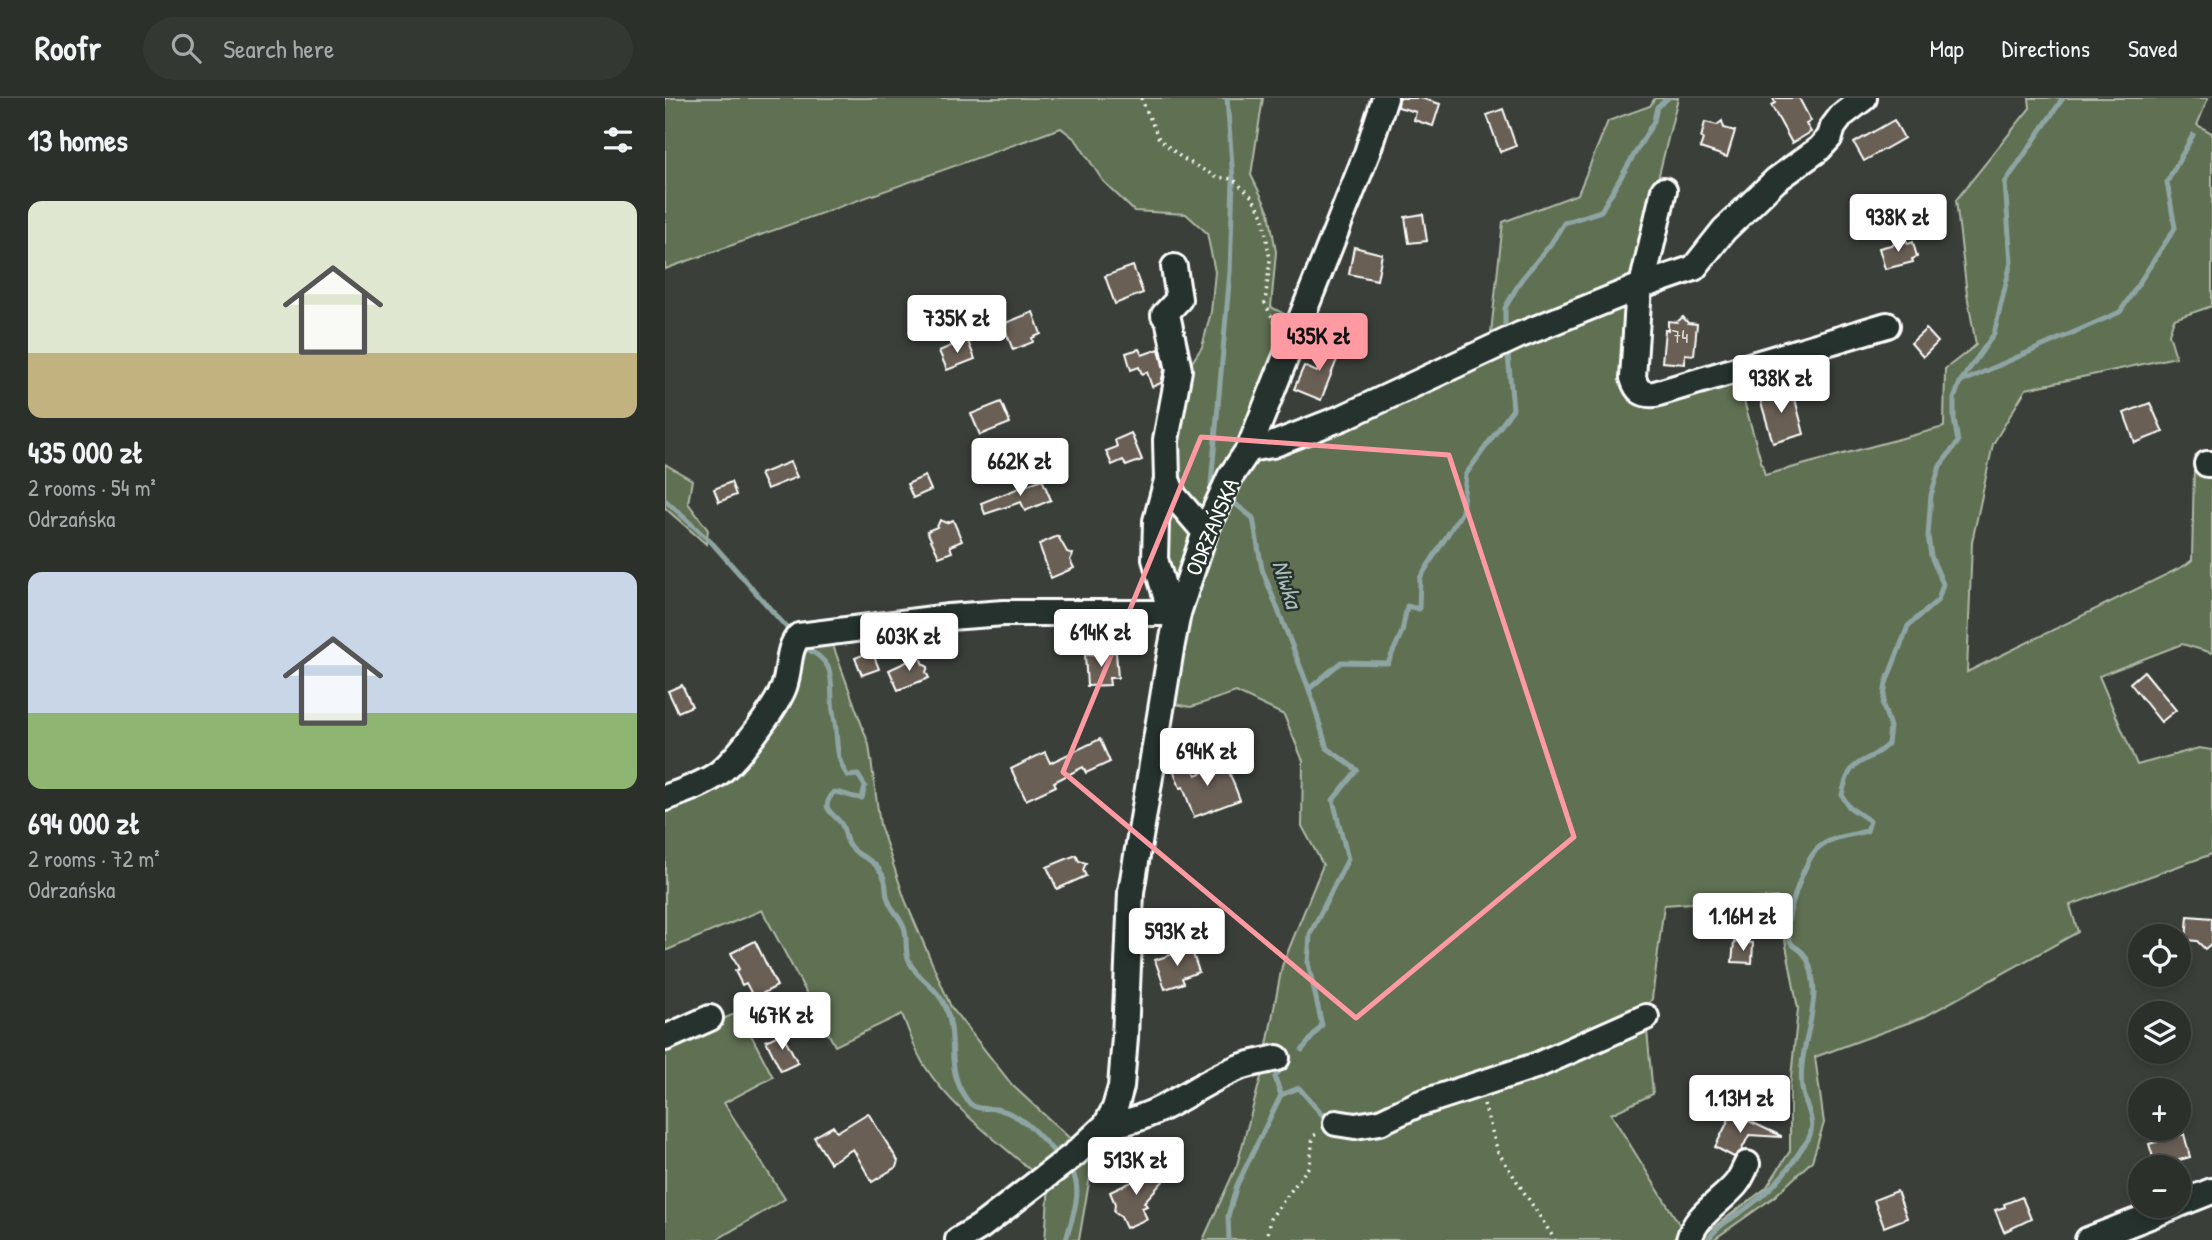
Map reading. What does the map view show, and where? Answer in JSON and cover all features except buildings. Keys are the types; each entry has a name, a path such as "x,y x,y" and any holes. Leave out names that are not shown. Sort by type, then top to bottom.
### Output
{"street":[{"name":"ODRZAŃSKA","path":"958,1240 980,1227 1076,1153 1107,1125 1115,1108 1121,1087 1125,1037 1131,892 1174,613 1230,477 1249,449 1367,153 1385,98"},
{"path":"1249,449 1272,445 1344,417 1520,335 1693,268 1724,230 1776,180 1819,149 1830,137 1833,127 1842,115 1864,98"},
{"path":"1664,190 1641,286 1633,378 1636,388 1644,395 1887,325"},
{"path":"665,798 706,781 731,762 777,701 789,671 796,631 1004,613 1174,613 1154,559 1156,521 1167,480 1165,440 1179,370 1168,318 1164,315 1179,299 1174,267"},
{"path":"1167,480 1174,496 1210,522"},
{"path":"1336,1123 1355,1126 1380,1122 1418,1104 1538,1066 1646,1017"},
{"path":"665,1038 710,1018"},
{"path":"1107,1125 1140,1118 1240,1067 1276,1058"},
{"path":"1689,1240 1691,1232 1711,1206 1737,1183 1747,1164"},
{"path":"2191,1199 2212,1191"},
{"path":"2088,1240 2144,1218"}],"path":[{"path":"1141,98 1159,139 1182,158 1216,177 1233,179 1252,197 1263,215 1270,260 1265,303 1274,323 1292,340"},
{"path":"1478,1085 1498,1152 1555,1240"},
{"path":"1266,1240 1270,1219 1310,1165 1313,1136 1336,1123"}],"highlighted area":[{"path":"1201,437 1449,455 1574,837 1356,1018 1063,772"}],"green space":[{"path":"665,98 1263,98 1251,175 1269,212 1276,252 1271,307 1292,318 1250,429 1207,510 1196,510 1171,470 1186,371 1202,347 1211,312 1215,272 1207,233 1186,214 1134,211 1103,181 1076,140 1061,128 665,269"},
{"path":"1655,98 1678,98 1657,183 1639,280 1490,342 1503,222 1578,194 1608,121 1650,106"},
{"path":"2029,98 2208,98 2197,125 2212,133 2212,306 2174,319 2169,334 2176,357 2026,389 1993,444 1972,542 1967,672 2186,565 2192,560 2194,468 2212,468 2212,653 2182,644 2099,676 2137,765 2199,748 2212,750 2212,854 2070,905 2078,932 1924,1017 1815,1057 1824,1123 1812,1161 1774,1197 1713,1240 1697,1240 1766,1188 1790,1151 1790,1087 1798,1009 1777,897 1664,905 1652,999 1645,1009 1653,1094 1611,1114 1689,1240 1203,1240 1237,1165 1261,1077 1282,966 1323,865 1302,826 1303,761 1284,715 1236,692 1191,707 1169,703 1195,583 1247,461 1621,302 1633,308 1633,392 1736,373 1765,475 1944,427 1945,369 1976,345 1956,200 2030,108"},
{"path":"665,464 692,480 688,503 708,530 706,544 665,508"},
{"path":"1167,495 1196,527 1172,605 1160,521"},
{"path":"833,634 834,648 869,745 880,825 905,900 951,1007 1013,1086 1076,1144 1037,1176 950,1099 926,1068 902,1014 835,1046 762,910 665,951 665,803 708,785 798,646"},
{"path":"739,1012 773,1077 724,1103 785,1199 716,1240 665,1240 665,1044"},
{"path":"1088,1153 1093,1159 1079,1240 1045,1240 1049,1183"}],"waterway":[{"name":"Niwka","path":"1218,490 1211,484 1230,272 1233,179 1227,98"},
{"path":"1505,332 1505,308 1521,280 1564,223 1601,211 1654,121 1657,107 1668,98"},
{"path":"1708,1240 1720,1227 1776,1182 1810,1135 1812,1123 1803,1094 1801,1076 1814,988 1808,962 1789,938 1792,905 1806,866 1817,849 1834,839 1867,831 1870,821 1849,807 1842,795 1849,773 1854,767 1888,744 1890,727 1883,705 1886,683 1908,626 1938,600 1943,584 1931,556 1928,536 1931,495 1940,466 1958,442 1954,399 1960,382 1994,334 2011,262 2005,183 2063,98"},
{"path":"1961,382 2120,312 2175,228 2167,182 2193,135"},
{"path":"1309,689 1341,662 1388,663 1402,632 1407,606 1419,609 1420,578 1462,512 1466,474 1513,409 1508,355"},
{"name":"Niwka","path":"1228,498 1253,518 1262,569 1309,689 1327,748 1357,770 1333,800 1348,859 1310,934 1308,963 1322,1025 1302,1050"},
{"name":"Niwka","path":"665,500 713,544 788,629"},
{"name":"Niwka","path":"803,646 828,667 841,763 848,776 858,775 865,786 862,798 834,792 828,802 828,809 842,825 850,846 880,871 890,903 904,927 907,955 911,965 937,993 946,1008 952,1032 954,1066 960,1088 974,1106 1001,1110 1018,1118 1033,1129 1058,1156"},
{"name":"Niwka","path":"1229,1240 1228,1216 1237,1185 1281,1095 1275,1077 1283,1066"},
{"path":"1281,1095 1299,1088 1324,1117 1332,1118"},
{"name":"Niwka","path":"1066,1240 1077,1192 1073,1174 1068,1166"}]}
